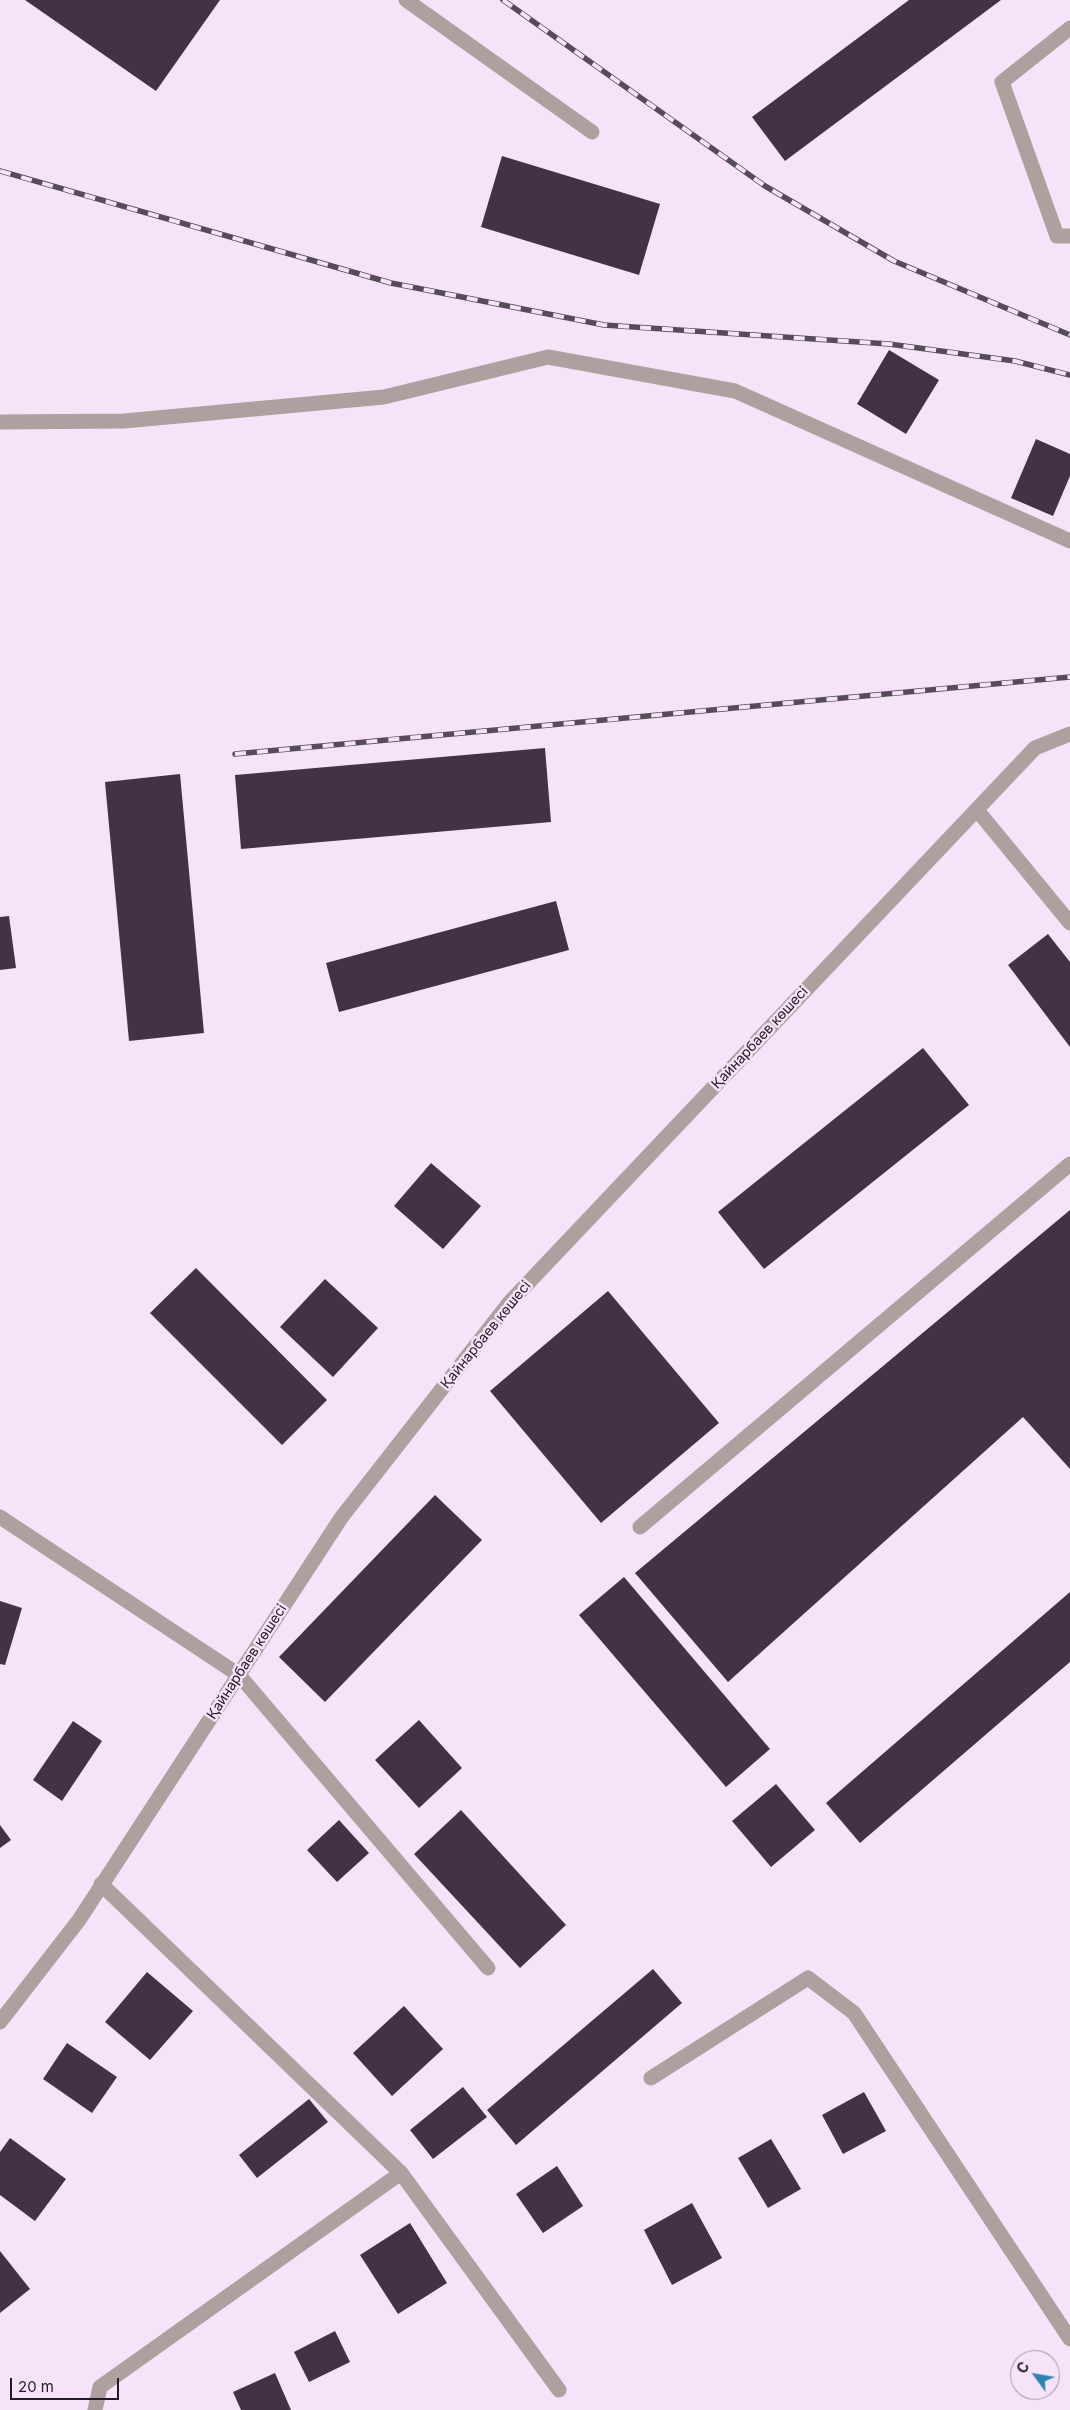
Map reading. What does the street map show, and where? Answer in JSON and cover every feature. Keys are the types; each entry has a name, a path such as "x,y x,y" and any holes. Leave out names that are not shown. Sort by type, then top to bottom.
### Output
{"street":[{"path":"406,0 592,132"},
{"path":"1070,28 1002,82 1057,236 1070,236"},
{"path":"0,422 124,420 384,397 548,357 735,391 1070,541"},
{"name":"Қайнарбаев көшесі","path":"0,2022 78,1920 341,1518 509,1303 1035,748 1070,734"},
{"path":"976,810 1070,923"},
{"path":"640,1527 1070,1164"},
{"path":"0,1517 239,1675 488,1968"},
{"path":"102,1884 401,2173 559,2390"},
{"path":"651,2078 808,1978 854,2013 1070,2339"},
{"path":"95,2410 100,2387 401,2173"}],"building":[{"path":"25,0 220,0 156,91"},
{"path":"909,0 1001,0 785,161 752,117"},
{"path":"502,156 660,204 639,275 481,227"},
{"path":"889,350 939,380 906,434 857,404"},
{"path":"1036,439 1070,454 1070,476 1053,516 1011,498"},
{"path":"545,748 551,822 241,849 235,775"},
{"path":"180,774 204,1033 129,1041 105,782"},
{"path":"556,901 569,950 339,1012 326,963"},
{"path":"9,916 16,968 0,970 0,917"},
{"path":"1048,934 1070,962 1070,1047 1008,965"},
{"path":"923,1048 969,1105 764,1269 718,1212"},
{"path":"431,1163 481,1206 443,1249 394,1206"},
{"path":"1070,1210 1070,1469 1023,1417 728,1682 635,1573"},
{"path":"196,1268 327,1400 282,1445 150,1313"},
{"path":"325,1279 378,1328 333,1377 280,1327"},
{"path":"608,1291 719,1423 601,1523 490,1391"},
{"path":"435,1495 482,1540 325,1702 279,1657"},
{"path":"624,1577 770,1749 726,1787 579,1615"},
{"path":"1070,1592 1070,1662 860,1843 826,1803"},
{"path":"0,1601 22,1608 5,1665 0,1664"},
{"path":"419,1720 462,1768 419,1808 375,1760"},
{"path":"73,1721 102,1741 62,1801 33,1780"},
{"path":"776,1784 815,1830 771,1867 732,1821"},
{"path":"461,1810 566,1925 520,1968 414,1854"},
{"path":"339,1820 369,1853 337,1882 307,1850"},
{"path":"0,1825 11,1840 0,1848"},
{"path":"653,1969 682,2003 516,2145 487,2110"},
{"path":"147,1972 193,2011 150,2060 105,2022"},
{"path":"404,2006 443,2049 392,2096 353,2053"},
{"path":"67,2043 117,2077 92,2113 43,2079"},
{"path":"463,2087 487,2117 433,2159 410,2130"},
{"path":"864,2092 886,2131 843,2154 822,2115"},
{"path":"309,2099 328,2122 257,2178 239,2155"},
{"path":"10,2138 66,2179 35,2221 0,2195 0,2152"},
{"path":"771,2139 801,2189 768,2208 738,2158"},
{"path":"557,2166 583,2206 543,2233 516,2194"},
{"path":"692,2203 722,2258 672,2285 644,2230"},
{"path":"410,2223 447,2283 398,2314 360,2255"},
{"path":"0,2251 30,2289 0,2313"},
{"path":"335,2331 350,2362 309,2382 294,2352"},
{"path":"275,2373 291,2410 241,2410 233,2392"}],"railway":[{"path":"503,0 765,186 894,261 1070,335"},
{"path":"0,171 391,283 604,325 889,344 1015,361 1070,375"},
{"path":"235,754 1070,677"}]}
